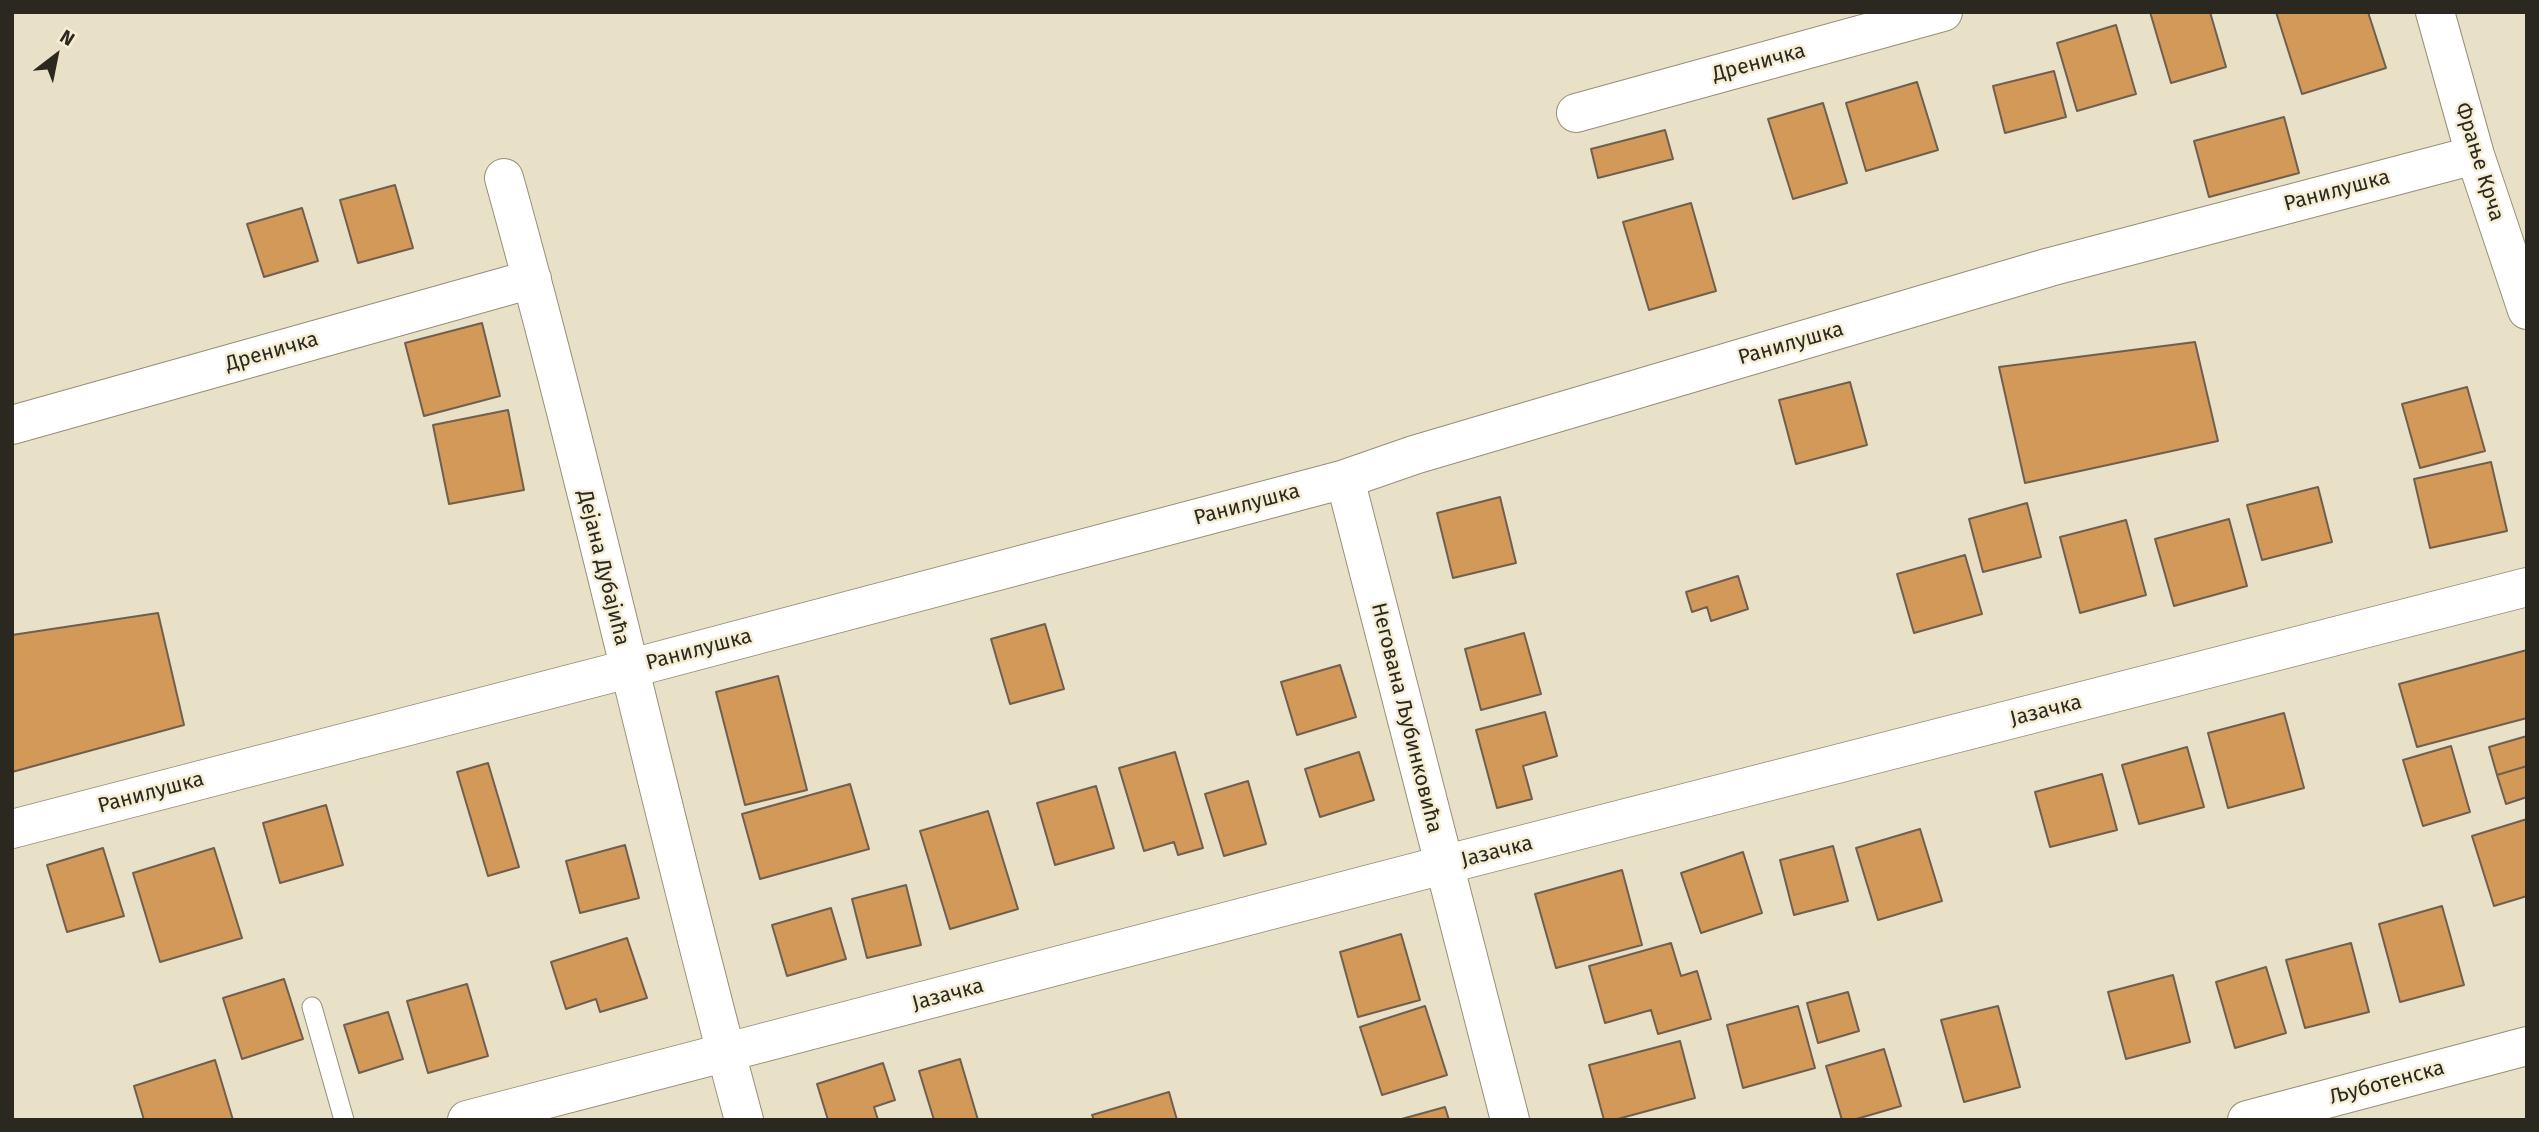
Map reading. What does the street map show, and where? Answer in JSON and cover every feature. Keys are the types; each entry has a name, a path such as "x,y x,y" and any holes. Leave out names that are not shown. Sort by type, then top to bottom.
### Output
{"street":[{"name":"Дреничка","path":"1576,113 1943,12"},
{"name":"Фрање Крча","path":"2435,12 2475,155 2527,310"},
{"name":"Ранилушка","path":"12,829 1345,479 1414,454 2050,267 2475,155"},
{"name":"Дејана Дубајића","path":"504,178 532,279 628,669 744,1120"},
{"name":"Дреничка","path":"12,425 532,279"},
{"name":"Негована Љубинковића","path":"1345,479 1510,1120"},
{"name":"Јазачка","path":"467,1120 1443,865 2527,587"},
{"name":"Љуботенска","path":"2246,1120 2527,1046"}],"lane":[{"path":"312,1007 344,1120"}],"building":[{"path":"2150,12 2210,12 2226,67 2171,83"},
{"path":"2276,12 2368,12 2386,68 2302,94"},
{"path":"2116,25 2136,94 2077,111 2057,43"},
{"path":"2054,71 2066,117 2005,133 1993,86"},
{"path":"1917,82 1938,150 1866,171 1846,103"},
{"path":"1823,103 1847,183 1793,199 1768,119"},
{"path":"2284,117 2299,173 2209,197 2194,141"},
{"path":"1665,130 1673,159 1598,178 1591,149"},
{"path":"395,185 413,248 358,263 340,200"},
{"path":"1691,203 1716,291 1649,310 1623,222"},
{"path":"302,208 318,261 264,277 247,224"},
{"path":"482,323 500,396 424,416 405,343"},
{"path":"2195,342 2218,441 2025,483 1999,367"},
{"path":"1850,382 1867,445 1796,464 1779,400"},
{"path":"2467,387 2485,451 2420,468 2402,404"},
{"path":"508,410 524,490 449,504 433,425"},
{"path":"2491,462 2507,531 2430,548 2414,479"},
{"path":"2318,487 2332,542 2262,560 2247,505"},
{"path":"1500,497 1516,563 1453,578 1437,513"},
{"path":"2027,503 2041,557 1983,572 1969,519"},
{"path":"2229,519 2247,586 2174,606 2155,539"},
{"path":"2126,520 2146,595 2080,613 2060,537"},
{"path":"1965,555 1982,614 1914,633 1897,574"},
{"path":"1738,576 1748,609 1711,621 1707,607 1692,612 1686,592"},
{"path":"158,613 184,725 12,772 12,635"},
{"path":"1045,624 1064,689 1010,704 991,639"},
{"path":"1524,633 1541,694 1481,710 1465,649"},
{"path":"2527,650 2527,718 2417,747 2399,684"},
{"path":"1340,665 1356,717 1297,735 1281,682"},
{"path":"778,676 807,790 745,805 716,692"},
{"path":"1545,712 1557,756 1523,766 1532,799 1497,808 1476,730"},
{"path":"2284,713 2304,788 2228,808 2208,733"},
{"path":"2527,736 2527,766 2497,775 2489,747"},
{"path":"2451,746 2470,812 2423,826 2403,760"},
{"path":"2187,747 2204,807 2139,824 2122,765"},
{"path":"1175,752 1203,848 1178,855 1174,842 1144,851 1119,768"},
{"path":"1359,752 1374,800 1320,817 1305,769"},
{"path":"488,763 519,867 488,876 457,772"},
{"path":"2527,766 2527,797 2506,804 2497,775"},
{"path":"2102,774 2117,830 2050,847 2035,792"},
{"path":"1248,781 1266,844 1224,856 1205,794"},
{"path":"850,784 869,849 760,879 742,814"},
{"path":"1096,786 1114,848 1055,865 1037,803"},
{"path":"326,805 343,865 280,883 263,823"},
{"path":"988,811 1018,909 950,929 920,831"},
{"path":"2527,819 2527,896 2494,906 2472,836"},
{"path":"1920,829 1942,901 1878,920 1856,848"},
{"path":"625,845 639,898 580,913 566,861"},
{"path":"1833,846 1848,901 1794,915 1780,860"},
{"path":"103,848 124,916 67,932 47,865"},
{"path":"214,848 242,938 160,962 133,873"},
{"path":"1743,852 1762,913 1701,933 1681,873"},
{"path":"1622,870 1642,945 1556,968 1535,894"},
{"path":"906,885 921,945 867,958 852,899"},
{"path":"2442,906 2464,985 2400,1002 2379,924"},
{"path":"831,908 846,959 787,976 772,925"},
{"path":"1401,934 1420,1000 1358,1017 1340,952"},
{"path":"627,938 647,998 600,1012 596,999 566,1009 551,962"},
{"path":"1671,943 1681,976 1697,971 1711,1019 1658,1034 1651,1010 1605,1023 1589,966"},
{"path":"2351,943 2369,1012 2305,1028 2286,960"},
{"path":"2266,967 2286,1033 2235,1048 2216,982"},
{"path":"2173,975 2190,1042 2126,1059 2108,992"},
{"path":"284,979 303,1039 242,1059 223,998"},
{"path":"467,984 488,1056 428,1073 407,1001"},
{"path":"1848,992 1859,1031 1818,1043 1807,1003"},
{"path":"1425,1006 1447,1075 1382,1095 1360,1027"},
{"path":"1798,1006 1815,1068 1743,1088 1727,1025"},
{"path":"1998,1006 2020,1087 1964,1102 1941,1020"},
{"path":"388,1012 403,1059 359,1073 344,1025"},
{"path":"1680,1041 1695,1098 1614,1120 1604,1120 1589,1065"},
{"path":"1884,1049 1901,1106 1853,1120 1842,1120 1826,1066"},
{"path":"960,1059 978,1120 934,1120 919,1071"},
{"path":"215,1060 233,1120 144,1120 134,1086"},
{"path":"883,1063 895,1100 874,1107 878,1120 828,1120 817,1084"},
{"path":"1169,1092 1177,1120 1094,1120 1092,1115"},
{"path":"1445,1107 1449,1120 1398,1120"}]}
